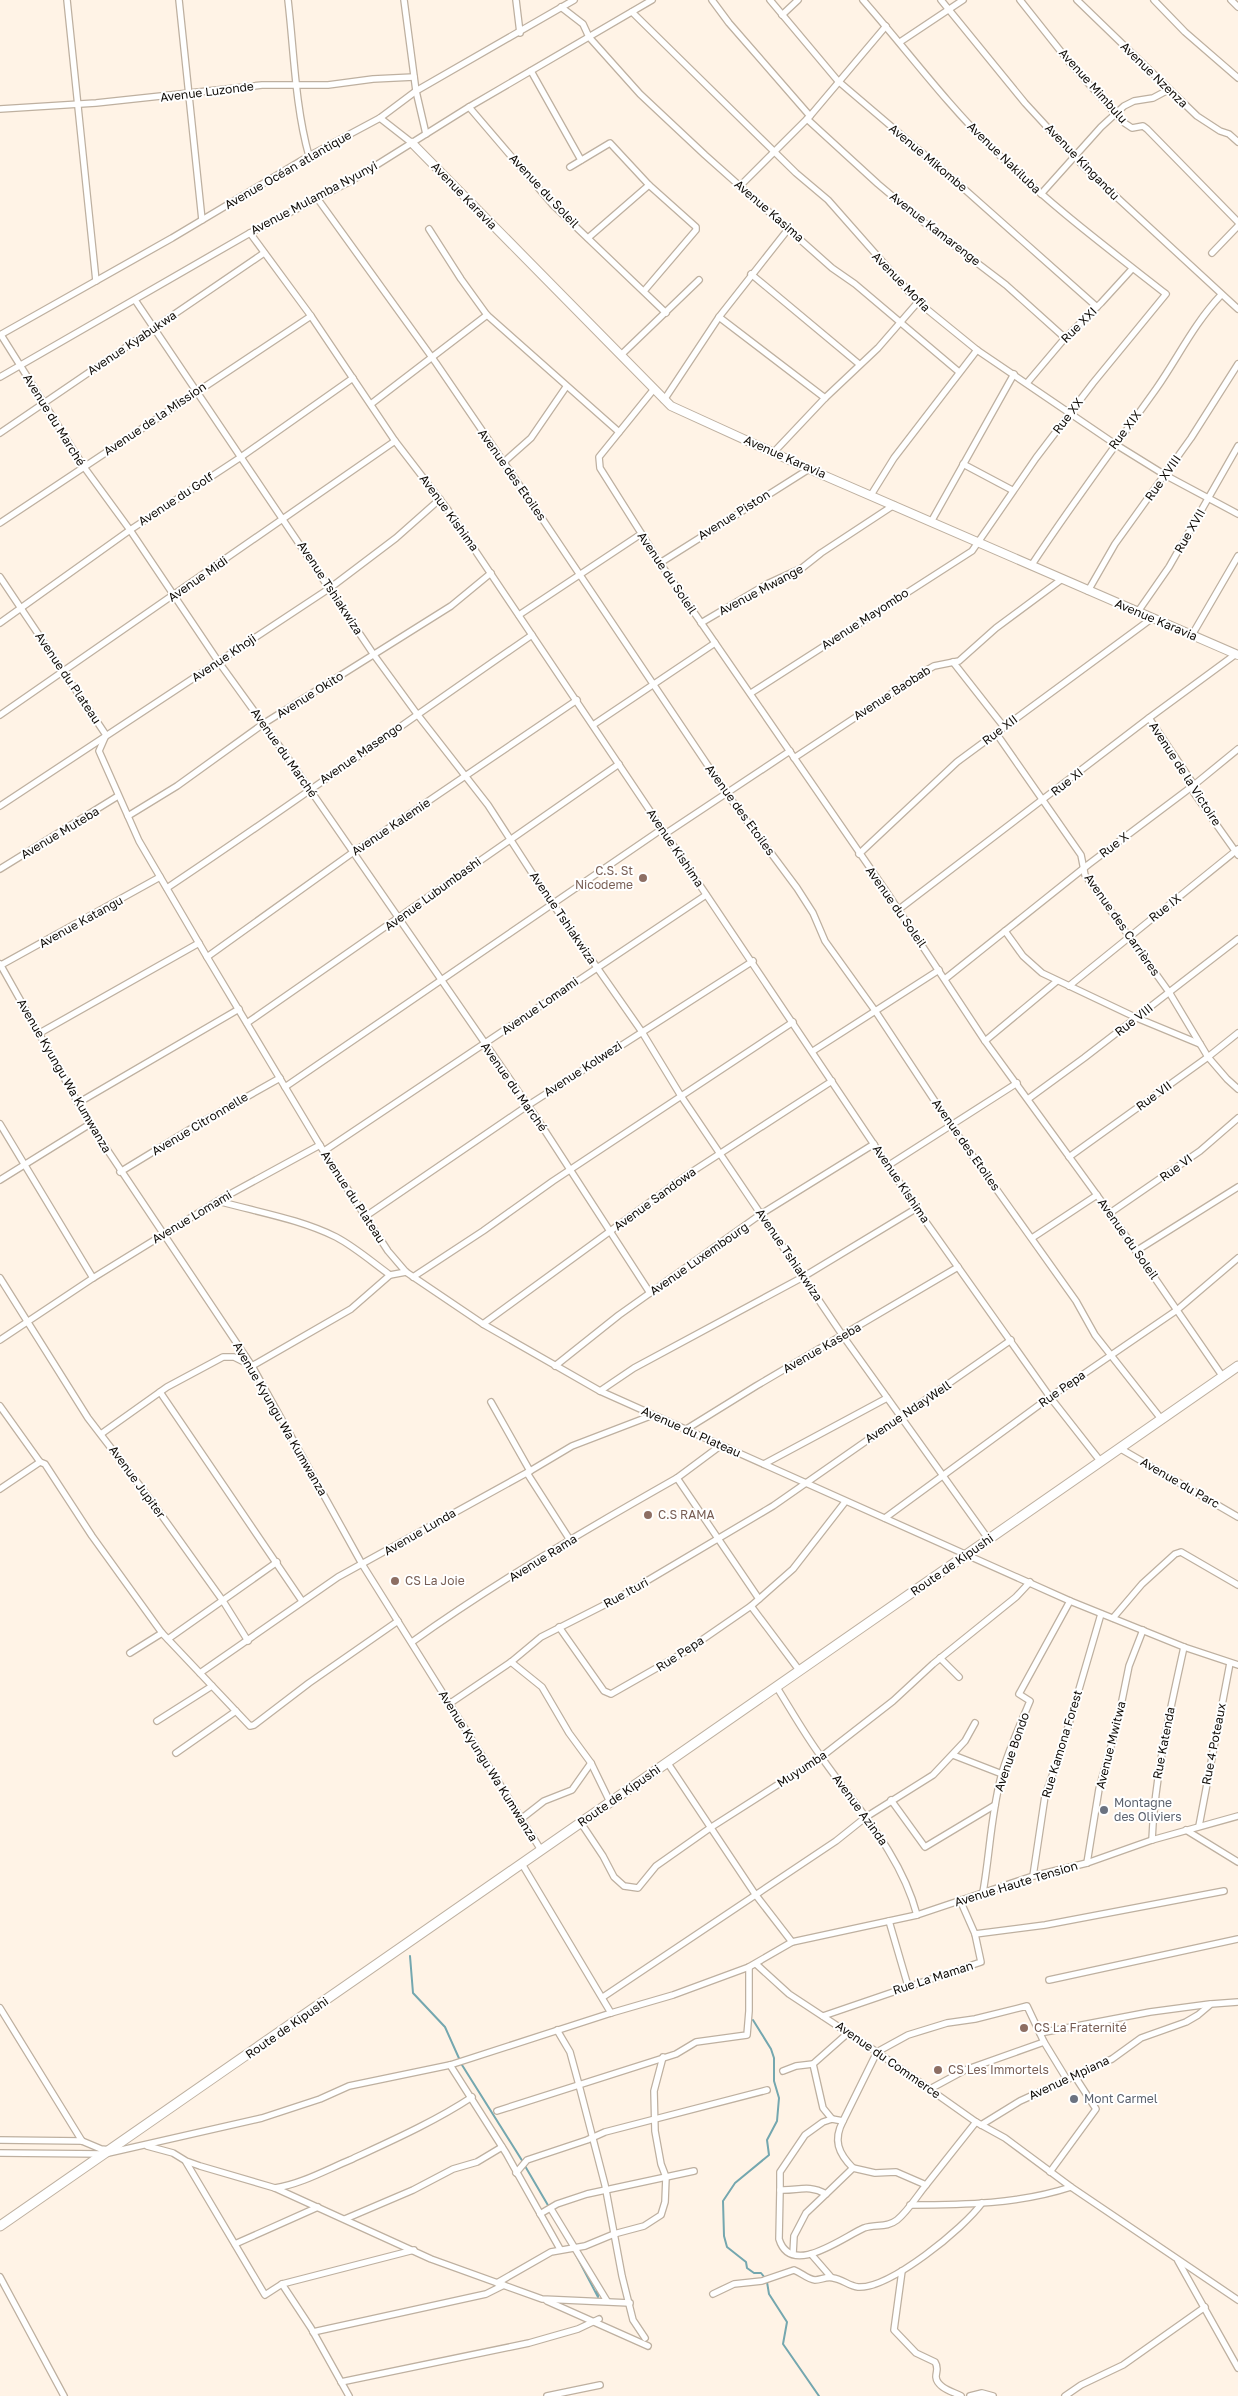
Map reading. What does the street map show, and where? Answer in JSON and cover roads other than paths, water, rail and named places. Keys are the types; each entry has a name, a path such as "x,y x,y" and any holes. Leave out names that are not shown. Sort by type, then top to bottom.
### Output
{"main road":[{"name":"Route de Kipushi","path":"0,2226 1238,1366"}],"street":[{"path":"67,0 96,281"},
{"path":"179,0 202,220"},
{"path":"288,0 304,138 309,156"},
{"path":"404,0 416,91 426,134"},
{"path":"516,0 520,33"},
{"name":"Avenue Océan atlantique","path":"0,335 202,220 309,156 380,118 416,91 520,33 574,0"},
{"name":"Avenue Mulamba Nyunyi","path":"0,377 250,233 351,181 469,107 652,0"},
{"name":"Avenue Kamarenge","path":"712,0 729,24 808,118 878,184 922,221 1006,285 1065,338"},
{"name":"Avenue Mikombe","path":"770,0 838,81 1097,307"},
{"path":"782,15 798,0"},
{"name":"Avenue Nakiluba","path":"863,0 900,42 951,106 992,149 1041,194 1132,269 1166,294"},
{"name":"Avenue Kingandu","path":"941,0 1025,103 1084,167 1238,309"},
{"path":"900,42 963,0"},
{"name":"Avenue Mimbulu","path":"1020,0 1070,64 1128,126 1143,126 1147,129 1238,222"},
{"name":"Avenue Nzenza","path":"1077,0 1146,64 1168,90 1197,116 1220,132 1229,134 1238,142"},
{"path":"1154,0 1185,32 1238,78"},
{"path":"1231,0 1238,7"},
{"name":"Avenue Kasima","path":"561,7 583,24 589,37 640,94 704,155 741,185 832,268 959,372"},
{"name":"Avenue Mofia","path":"632,12 828,200 918,302 977,350 1115,444 1165,476 1238,514"},
{"path":"741,185 808,118 886,26"},
{"path":"531,71 581,160"},
{"name":"Avenue Luzonde","path":"0,109 79,104 262,85 328,85 373,79 414,78"},
{"path":"1041,194 1074,156 1116,113 1130,102 1153,98 1168,90"},
{"name":"Avenue du Soleil","path":"469,107 552,204 666,313"},
{"path":"380,118 412,143"},
{"name":"Avenue Karavia","path":"412,143 516,250 622,354 671,406 809,469 1237,655"},
{"path":"570,167 610,143 649,185 695,226 696,230 644,292"},
{"path":"588,238 649,185"},
{"name":"Avenue des Etoiles","path":"318,198 504,462 727,794 797,888 810,908 825,941 876,1012 950,1124 1032,1238 1110,1355 1162,1420"},
{"path":"1212,254 1238,226"},
{"path":"429,228 487,315 619,432"},
{"path":"664,400 719,318 751,274 789,228"},
{"name":"Avenue Kishima","path":"250,233 311,316 395,440 440,499 491,573 917,1208 1050,1397 1101,1462"},
{"name":"Avenue Kyabukwa","path":"0,433 264,253"},
{"name":"Rue XXI","path":"1028,383 1065,338 1132,269"},
{"path":"751,274 859,364"},
{"path":"622,354 699,280"},
{"name":"Rue XX","path":"978,543 1012,490 1070,413 1166,294"},
{"name":"Rue XIX","path":"1031,566 1115,444 1157,387 1201,317 1221,295"},
{"name":"Avenue Tshiakwiza","path":"135,300 374,655 488,805 552,903 642,1032 681,1096 843,1336 989,1540"},
{"path":"774,452 859,364 878,348 918,302"},
{"path":"371,404 487,315"},
{"name":"Avenue de la Mission","path":"0,523 195,391 311,316"},
{"path":"719,318 825,398"},
{"name":"Avenue du Marché","path":"0,335 84,467 130,530 218,662 309,789 527,1106 650,1293"},
{"path":"871,495 894,458 977,350"},
{"name":"Rue XVIII","path":"1088,591 1115,544 1165,476 1238,364"},
{"path":"931,522 1014,374"},
{"name":"Avenue du Golf","path":"0,622 130,530 241,457 353,378"},
{"path":"504,462 531,438 566,386"},
{"name":"Avenue du Soleil","path":"654,389 619,432 598,462 660,563 751,693 985,1041 1110,1213 1222,1377"},
{"name":"Avenue Midi","path":"0,715 395,440"},
{"name":"Rue XVII","path":"1137,613 1169,567 1205,507 1207,498 1238,446"},
{"path":"964,464 1012,490"},
{"name":"Avenue Piston","path":"660,563 809,469"},
{"name":"Avenue Khoji","path":"0,806 330,588 396,538 440,499"},
{"name":"Avenue Mwange","path":"701,623 767,584 802,568 894,505"},
{"path":"519,615 641,534"},
{"name":"Avenue Mayombo","path":"751,693 972,551 978,543"},
{"path":"1192,636 1238,556"},
{"name":"Avenue Okito","path":"128,816 177,786 263,724 451,606 491,573"},
{"name":"Avenue du Plateau","path":"0,577 106,735 100,751 118,796 160,877 199,944 320,1145 388,1251 406,1272 483,1324 600,1391 764,1464 804,1484 1070,1601 1184,1647 1238,1665"},
{"name":"Avenue Baobab","path":"794,758 927,670 934,666 953,662 972,652 996,628 1062,580"},
{"name":"Rue XII","path":"859,854 939,777 1151,619"},
{"name":"Avenue Masengo","path":"167,888 246,836 309,789 532,635"},
{"path":"594,726 715,643"},
{"name":"Rue XI","path":"898,910 1149,718 1237,655"},
{"path":"953,662 1004,727"},
{"name":"Avenue Kalemie","path":"207,957 352,854 577,700"},
{"name":"Avenue de la Victoire","path":"1149,718 1194,785 1194,793 1237,852"},
{"name":"Avenue des Carrières","path":"996,733 1081,855 1083,869 1128,937 1169,992 1208,1057 1227,1080 1238,1089"},
{"name":"Rue X","path":"945,979 1238,749"},
{"path":"285,1087 552,903 664,831 727,794 790,751"},
{"name":"Avenue Lubumbashi","path":"247,1023 398,919 510,838 619,764"},
{"name":"Avenue Muteba","path":"0,870 118,796"},
{"name":"Rue IX","path":"1069,986 1128,937 1237,852"},
{"name":"Avenue Katangu","path":"0,964 160,877"},
{"name":"Avenue Lomami","path":"324,1151 706,895"},
{"path":"1005,931 1031,965 1057,981 1137,1018 1200,1044"},
{"name":"Rue VIII","path":"1028,1099 1137,1018 1238,939"},
{"path":"38,1034 199,944"},
{"name":"Avenue Kolwezi","path":"366,1216 527,1106 753,961"},
{"name":"Avenue Kyungu Wa Kumwanza","path":"0,964 90,1124 162,1236 252,1366 362,1564 541,1850"},
{"path":"813,1051 939,970"},
{"path":"985,1041 1057,981"},
{"path":"78,1103 239,1009"},
{"path":"412,1277 793,1022"},
{"name":"Rue VII","path":"1069,1157 1208,1057 1238,1033"},
{"name":"Avenue Citronnelle","path":"120,1172 202,1122 280,1078"},
{"name":"Avenue Sandowa","path":"483,1324 687,1175 832,1080"},
{"path":"889,1165 950,1124 1017,1083"},
{"name":"Rue VI","path":"1110,1213 1200,1151 1238,1118"},
{"path":"0,1124 92,1278"},
{"path":"0,1180 90,1124"},
{"name":"Avenue Luxembourg","path":"555,1366 650,1293 761,1214 874,1144"},
{"name":"Avenue Lomami","path":"0,1340 92,1278 218,1201 320,1145"},
{"path":"1136,1251 1238,1187"},
{"path":"1032,1238 1097,1195"},
{"path":"218,1201 313,1228 334,1236 390,1275"},
{"path":"600,1391 634,1368 803,1277 917,1208"},
{"name":"Rue Pepa","path":"885,1518 1050,1397 1177,1310 1238,1258"},
{"name":"Avenue Kaseba","path":"686,1430 756,1386 958,1266"},
{"path":"100,1434 160,1392 228,1355 252,1366 351,1309 390,1275 406,1272"},
{"name":"Avenue Jupiter","path":"0,1278 67,1386 223,1601 248,1641"},
{"name":"Avenue NdayWell","path":"804,1484 1011,1340"},
{"path":"160,1392 302,1601"},
{"path":"764,1464 886,1398"},
{"path":"491,1402 528,1472 570,1540"},
{"path":"0,1406 40,1462 45,1464 92,1536 162,1633 250,1726 254,1726 309,1683 398,1621"},
{"name":"Avenue Lunda","path":"200,1673 248,1641 302,1601 362,1564 572,1446 653,1415"},
{"name":"Avenue Rama","path":"412,1642 446,1617 570,1540 677,1478 720,1446"},
{"name":"Avenue du Parc","path":"1121,1448 1238,1517"},
{"path":"0,1490 40,1462"},
{"path":"677,1478 759,1599"},
{"name":"Rue Ituri","path":"449,1704 511,1662 541,1637 618,1598 720,1539 804,1484"},
{"path":"800,1670 751,1606 793,1569 845,1502"},
{"path":"1112,1618 1142,1584 1175,1554 1181,1552 1238,1585"},
{"path":"168,1639 276,1562"},
{"name":"Muyumba","path":"581,1823 620,1884 633,1888 642,1885 656,1866 710,1828 821,1757 893,1701 940,1658 1016,1598 1030,1582"},
{"name":"Avenue Bondo","path":"982,1892 989,1858 995,1805 1002,1774 1030,1701 1019,1694 1070,1601"},
{"name":"Rue Pepa","path":"559,1627 604,1691 611,1694 684,1653 751,1606"},
{"name":"Rue Kamona Forest","path":"1033,1876 1045,1796 1062,1751 1101,1614"},
{"name":"Avenue Mwitwa","path":"1087,1862 1099,1789 1117,1725 1129,1666 1143,1630"},
{"path":"130,1653 162,1633"},
{"name":"Rue Katenda","path":"1152,1840 1154,1794 1184,1647"},
{"path":"940,1658 959,1677"},
{"path":"511,1662 542,1686 569,1732 591,1763 610,1802"},
{"name":"Rue 4 Poteaux","path":"1199,1826 1230,1663"},
{"path":"157,1721 212,1686"},
{"name":"Avenue Azinda","path":"776,1686 821,1757 866,1817 902,1874 913,1898 917,1915"},
{"path":"176,1753 236,1711"},
{"path":"603,1997 836,1840 890,1800 929,1778 954,1755 975,1723"},
{"path":"954,1755 1002,1774"},
{"path":"0,2153 107,2152 146,2146 262,2118 320,2099 349,2086 450,2065 611,2012 673,1995 756,1964 792,1942 755,1894 667,1762"},
{"path":"521,1819 544,1801 575,1787 591,1763"},
{"path":"890,1800 925,1847 995,1805"},
{"name":"Avenue Haute Tension","path":"792,1942 917,1915 1033,1876 1087,1862 1152,1840 1238,1816"},
{"path":"1186,1830 1238,1862"},
{"path":"522,1864 611,2012"},
{"path":"974,1934 1046,1925 1224,1891"},
{"name":"Rue La Maman","path":"823,2016 981,1962 974,1934 960,1900"},
{"path":"889,1921 908,1986"},
{"path":"1049,1980 1238,1939"},
{"name":"Avenue du Commerce","path":"756,1964 789,1994 979,2123 1005,2138 1070,2187 1238,2300"},
{"path":"497,2111 676,2054 696,2042 746,2035 749,2012 749,1967"},
{"path":"1040,2033 1150,2012 1238,2002"},
{"name":"Avenue Mpiana","path":"811,2254 826,2250 864,2228 891,2223 910,2205 979,2123 1066,2078 1112,2058 1141,2038 1186,2022 1211,2004"},
{"path":"926,2184 896,2172 875,2173 853,2168 841,2152 837,2142 838,2132 843,2120 877,2052 908,2036 947,2022 975,2019 1024,2006 1029,2008 1044,2042 1066,2078"},
{"path":"0,2008 82,2141"},
{"path":"557,2030 570,2052 579,2084 606,2190 633,2320 645,2338"},
{"path":"783,2071 796,2066 814,2064 848,2033"},
{"path":"930,2089 965,2070 1044,2042"},
{"path":"497,2282 560,2249 575,2248 644,2226 661,2214 665,2202 666,2177 658,2152 655,2131 654,2091 663,2057"},
{"path":"814,2064 823,2108 832,2119"},
{"path":"450,2065 502,2147 560,2249"},
{"path":"1050,2172 1096,2109 1074,2075"},
{"path":"516,2173 527,2160 593,2138 605,2132 766,2090"},
{"path":"275,2188 304,2181 444,2115 472,2097"},
{"path":"843,2120 832,2119 815,2127 805,2135 780,2172 779,2239 785,2251 793,2254 811,2254 831,2277 853,2286 865,2286 902,2271 964,2224 982,2203"},
{"path":"0,2140 82,2141 107,2152"},
{"path":"146,2146 173,2153 186,2161 275,2188 431,2259 542,2299 590,2322 648,2346"},
{"path":"345,2219 406,2194 453,2169 477,2162 502,2147"},
{"path":"186,2161 265,2295 282,2284 414,2250"},
{"path":"793,2254 794,2236 806,2213 853,2168"},
{"path":"540,2214 569,2199 694,2171"},
{"path":"780,2190 805,2187 826,2194"},
{"path":"910,2205 982,2203 1041,2196 1070,2187"},
{"path":"235,2244 318,2207"},
{"path":"551,2209 607,2301"},
{"path":"1176,2258 1238,2368"},
{"path":"713,2294 734,2284 762,2280 794,2270 814,2280 831,2277"},
{"path":"902,2271 894,2330 916,2353 935,2362 938,2370 936,2380 939,2384 962,2396"},
{"path":"0,2278 64,2396"},
{"path":"282,2284 313,2332 349,2396"},
{"path":"313,2332 486,2294 504,2285"},
{"path":"542,2299 630,2303"},
{"path":"1065,2396 1081,2385 1123,2366 1205,2307"},
{"path":"341,2382 529,2343 578,2329 599,2319"},
{"path":"547,2396 600,2385"},
{"path":"970,2396 982,2393 993,2396"}],"waterway":[{"path":"410,1956 413,1993 445,2027 462,2065 523,2162"},
{"path":"753,2020 771,2049 774,2058 774,2081 779,2098 777,2121 767,2140 769,2155 735,2183 723,2201 724,2236 727,2247 746,2262 747,2268 754,2273 761,2273 765,2278"},
{"path":"525,2166 549,2207"},
{"path":"575,2253 598,2297 598,2290 596,2293"},
{"path":"767,2282 769,2294 787,2322 783,2344 819,2396"}],"place":[{"name":"C.S. St Nicodeme","path":"643,878"},
{"name":"C.S RAMA","path":"648,1515"},
{"name":"CS La Joie","path":"395,1581"},
{"name":"Montagne des Oliviers","path":"1104,1810"},
{"name":"CS La Fraternité","path":"1024,2028"},
{"name":"CS Les Immortels","path":"938,2070"},
{"name":"Mont Carmel","path":"1074,2099"}]}
